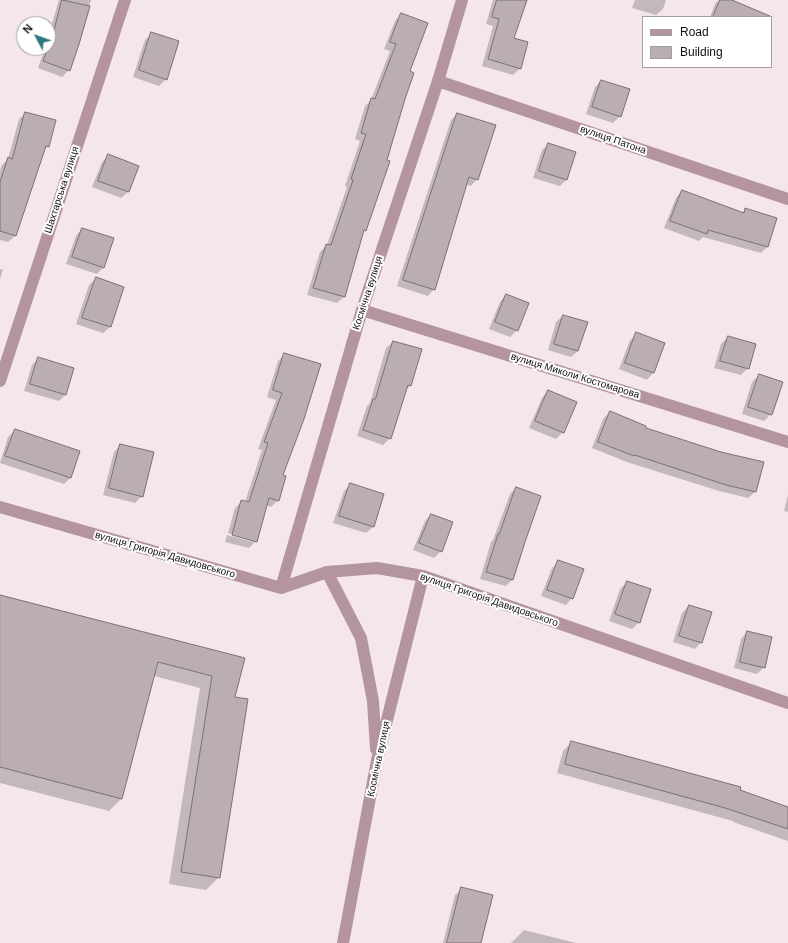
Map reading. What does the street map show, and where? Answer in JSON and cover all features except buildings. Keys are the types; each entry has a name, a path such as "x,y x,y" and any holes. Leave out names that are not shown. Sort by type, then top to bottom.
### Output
{"street":[{"name":"Шахтарська вулиця","path":"0,381 125,0"},
{"name":"Космічна вулиця","path":"281,588 362,310 438,81 462,0"},
{"name":"вулиця Патона","path":"438,81 788,199"},
{"name":"вулиця Миколи Костомарова","path":"362,310 788,442"},
{"name":"вулиця Григорія Давидовського","path":"0,507 281,588 328,572 377,568 423,576 788,703"},
{"path":"328,572 361,638 373,701 377,760"},
{"name":"Космічна вулиця","path":"344,943 377,760 423,576"}]}
